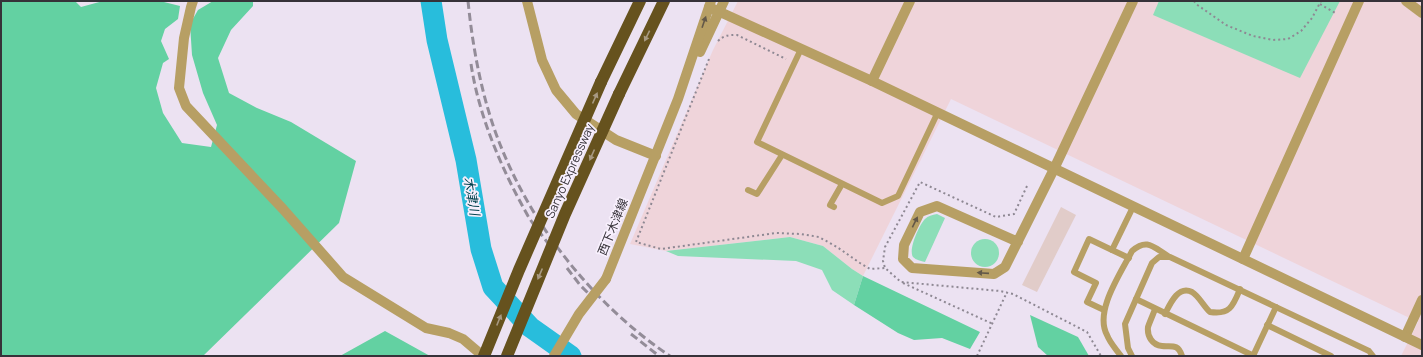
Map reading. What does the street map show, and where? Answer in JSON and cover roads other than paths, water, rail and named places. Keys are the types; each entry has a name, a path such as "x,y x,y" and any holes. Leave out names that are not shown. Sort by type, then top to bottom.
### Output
{"highway":[{"name":"Sanyo Expressway","path":"484,356 519,270 602,82 640,1"},
{"name":"Sanyo Expressway","path":"507,356 565,214 619,94 664,1"}],"street":[{"path":"193,1 190,7 184,38 179,88 186,106 283,209 343,277 426,328 449,333 463,339 484,356"},
{"path":"527,1 542,60 556,90 576,114 616,140 656,156"},
{"name":"西下木津線","path":"678,99 724,1"},
{"path":"872,82 910,1"},
{"path":"1018,242 937,206 920,212 904,245 903,259 912,268 994,274 1006,267 1054,169 1133,1"},
{"path":"1243,259 1359,1"},
{"path":"1406,1 1422,13"},
{"path":"710,4 719,12 872,82 1422,345"},
{"name":"西下木津線","path":"554,356 579,314 606,279 678,99 710,4"},
{"path":"1405,337 1422,300"}],"lane":[{"path":"801,50 757,142 882,203 898,196 937,114"},
{"path":"748,190 757,194 782,155"},
{"path":"834,207 830,205 842,184"},
{"path":"1112,250 1133,207"},
{"path":"1104,310 1087,302 1096,283 1074,272 1089,239 1128,258"},
{"path":"1121,356 1106,335 1103,318 1104,310 1132,251 1139,245 1147,244 1170,257 1369,351 1372,356"},
{"path":"1132,356 1128,348 1124,324 1152,263 1159,257 1170,257"},
{"path":"1165,314 1174,297 1181,292 1188,291 1196,295 1210,312 1225,312 1233,305 1240,290"},
{"path":"1136,299 1253,356 1276,307"},
{"path":"1155,309 1148,328 1149,337 1154,344 1162,346 1175,346 1181,352 1182,356"},
{"path":"1267,325 1331,356"}],"waterway":[{"name":"木津川","path":"431,1 437,40 466,160 481,249 493,287 530,327 571,356"}],"railway":[{"path":"468,1 476,61 487,105 504,154 520,188 539,221 585,282 640,334 670,356"},
{"path":"471,64 480,104 501,162 528,216 550,246"},
{"path":"567,268 580,285 592,297"},
{"path":"631,334 659,356"}]}
